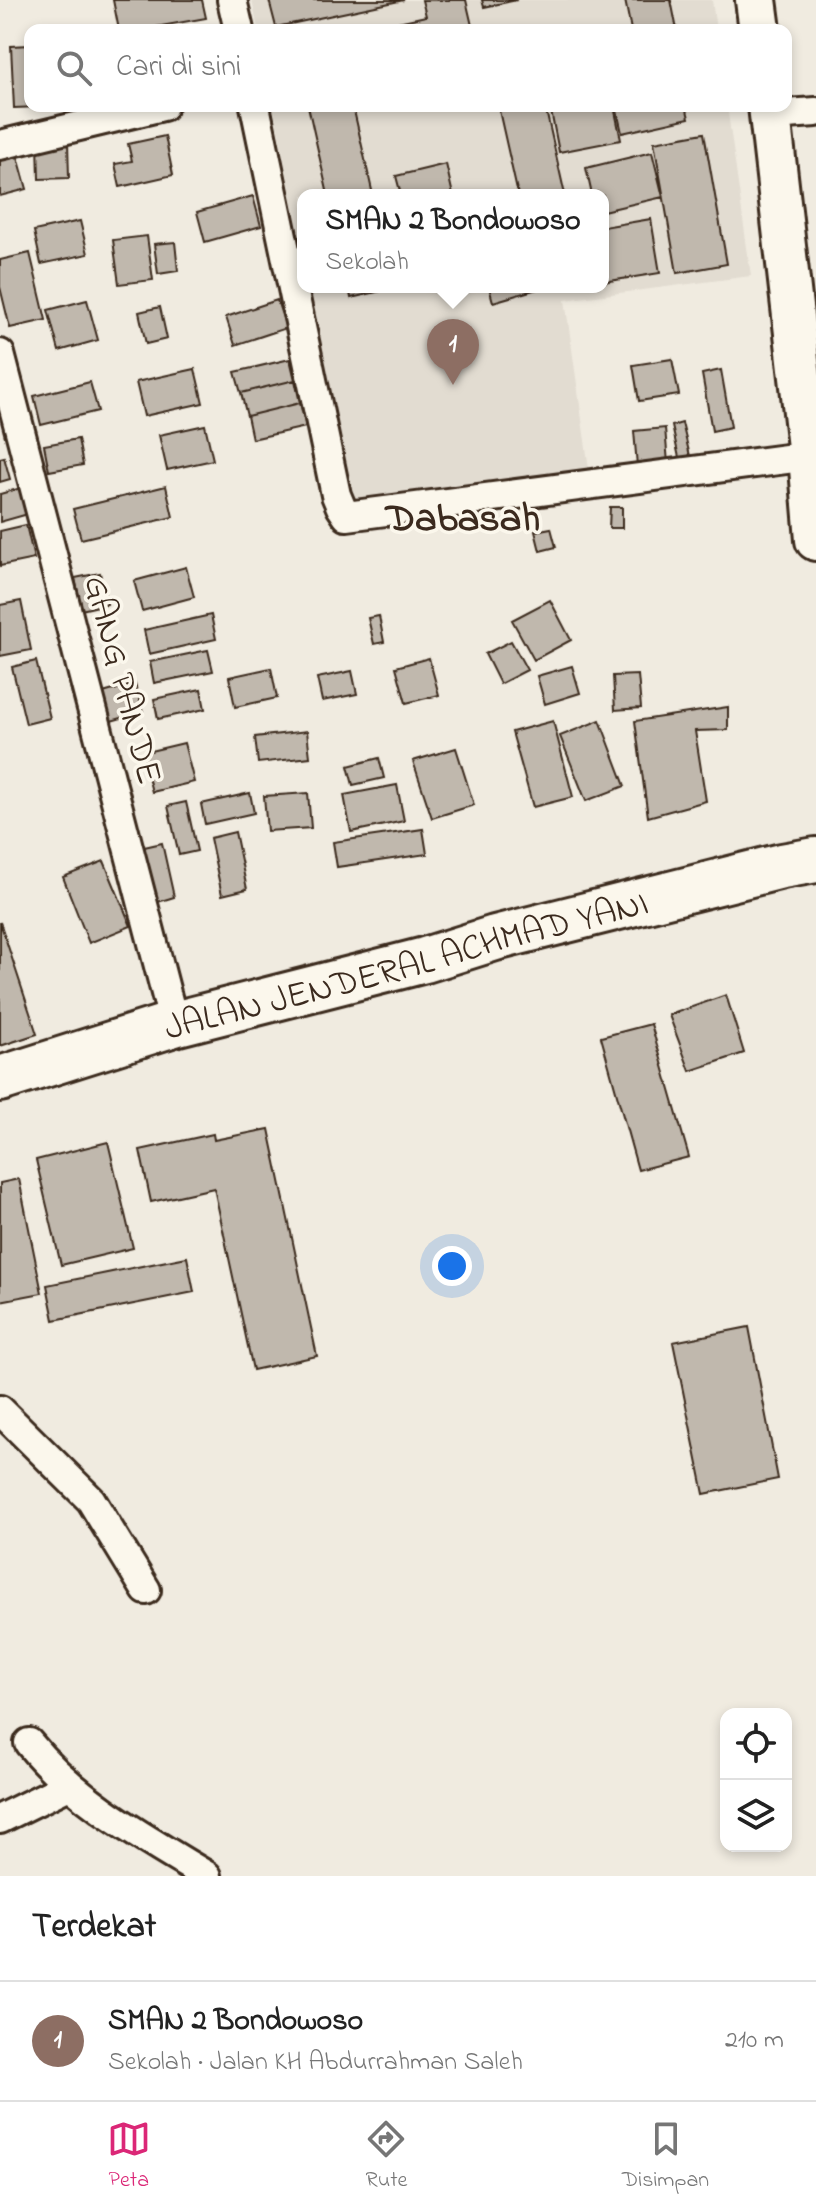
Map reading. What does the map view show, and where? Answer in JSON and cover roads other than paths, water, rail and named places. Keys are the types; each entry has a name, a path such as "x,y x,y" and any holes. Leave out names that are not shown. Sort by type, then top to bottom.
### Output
{"main road":[{"path":"756,0 759,24"},
{"path":"770,112 816,540"},
{"name":"JALAN JENDERAL ACHMAD YANI","path":"0,1079 174,1024 425,960 495,938 816,860"}],"street":[{"path":"232,0 238,24"},
{"path":"792,111 816,112"},
{"path":"0,145 138,112"},
{"path":"256,112 338,502 347,516 809,456"},
{"name":"GANG PANDE","path":"0,354 174,1024"},
{"path":"0,1410 91,1500 146,1590"},
{"path":"29,1743 45,1763 98,1807 207,1876"},
{"path":"0,1819 69,1785"}],"place":[{"name":"SMAN 2 Bondowoso","path":"453,385"}],"district":[{"name":"Dabasah","path":"463,516"}]}
